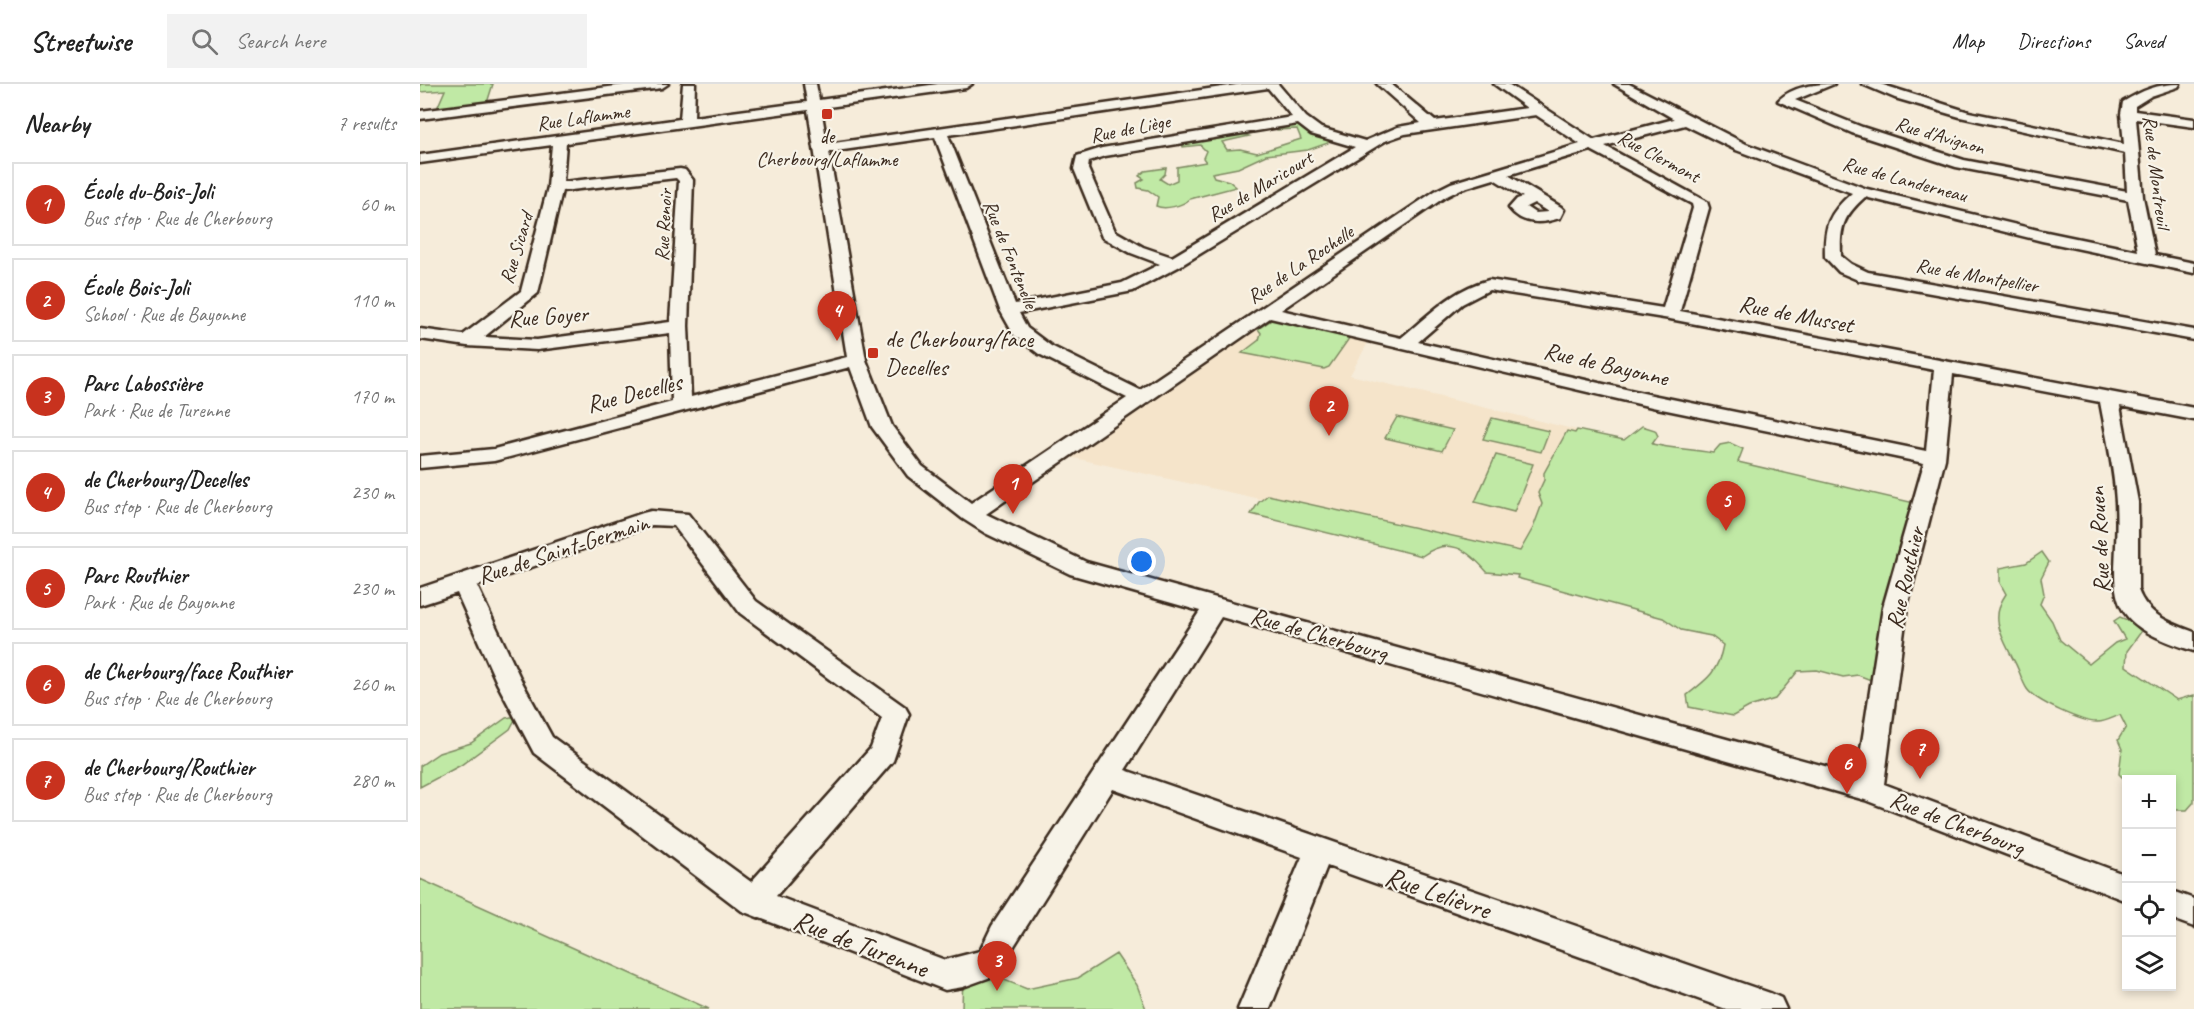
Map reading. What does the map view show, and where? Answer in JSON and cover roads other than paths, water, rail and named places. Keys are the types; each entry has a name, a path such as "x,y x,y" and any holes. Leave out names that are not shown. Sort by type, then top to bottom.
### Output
{"street":[{"path":"420,115 662,84"},
{"path":"687,122 689,84"},
{"name":"Rue Laflamme","path":"420,159 687,122 812,94 966,84"},
{"path":"822,148 1270,84 1301,120 1316,131 1365,146"},
{"path":"1383,84 1431,125"},
{"name":"Rue Clermont","path":"1500,84 1536,111 1593,145 1699,202 1701,208 1670,314"},
{"name":"Rue de Landerneau","path":"1620,84 1741,147 1862,192 2194,268"},
{"name":"Rue d'Avignon","path":"1828,84 1796,94 1785,101 1857,130 1961,164 2135,197"},
{"path":"1868,84 1928,104 2050,135 2131,150"},
{"path":"1885,91 1903,84"},
{"name":"Rue de Montreuil","path":"2148,259 2135,197 2128,105 2146,93 2174,84"},
{"name":"Rue de Cherbourg","path":"812,94 857,360 882,427 915,471 993,528 1078,568 1869,790 2122,886"},
{"name":"Rue de Maricourt","path":"1009,310 1127,287 1174,263 1365,146 1403,130 1536,111"},
{"path":"2128,114 2194,123"},
{"name":"Rue de Liège","path":"1174,263 1137,250 1108,234 1081,169 1082,159 1102,152 1301,120"},
{"name":"Rue de La Rochelle","path":"971,514 1440,194 1456,186 1686,120"},
{"name":"Rue de Fontenelle","path":"940,132 1009,310 1020,331 1045,350 1140,397"},
{"name":"Rue Sicard","path":"467,342 529,293 555,187 559,140"},
{"name":"Rue Renoir","path":"555,187 680,173 686,180 679,326 682,407"},
{"path":"1496,174 1536,198"},
{"name":"Rue de Montpellier","path":"1862,192 1837,215 1832,235 1833,257 1845,268 1864,276 2194,335"},
{"name":"Rue de Musset","path":"1405,344 1467,294 1481,286 1489,285 1670,314 2194,414"},
{"name":"Rue de Bayonne","path":"1266,312 1652,401 1935,459"},
{"name":"Rue Goyer","path":"420,334 467,342 537,345 679,326"},
{"name":"Rue Decelles","path":"420,462 494,455 857,360"},
{"name":"Rue Routhier","path":"1869,790 1895,607 1935,459 1944,366"},
{"name":"Rue de Rouen","path":"2109,398 2127,503 2124,586 2130,603 2144,620 2167,634 2194,642"},
{"name":"Rue de Saint-Germain","path":"420,597 463,580 651,518 680,519 748,607 896,714 883,753 753,901"},
{"name":"Rue de Turenne","path":"463,580 510,683 543,745 753,901 945,975 973,969 991,962 1003,936 1216,605"},
{"name":"Rue Lelièvre","path":"1107,775 1770,1009"},
{"path":"1254,1009 1319,850"},
{"path":"2176,907 2194,914"}],"place":[{"name":"de Cherbourg/Laflamme","path":"827,114"},
{"name":"de Cherbourg/Decelles","path":"837,341"},
{"name":"de Cherbourg/face Decelles","path":"873,353"},
{"name":"École Bois-Joli","path":"1329,436"},
{"name":"École du-Bois-Joli","path":"1013,514"},
{"name":"Parc Routhier","path":"1726,531"},
{"name":"de Cherbourg/Routhier","path":"1920,779"},
{"name":"de Cherbourg/face Routhier","path":"1847,794"},
{"name":"Parc Labossière","path":"997,991"}]}
